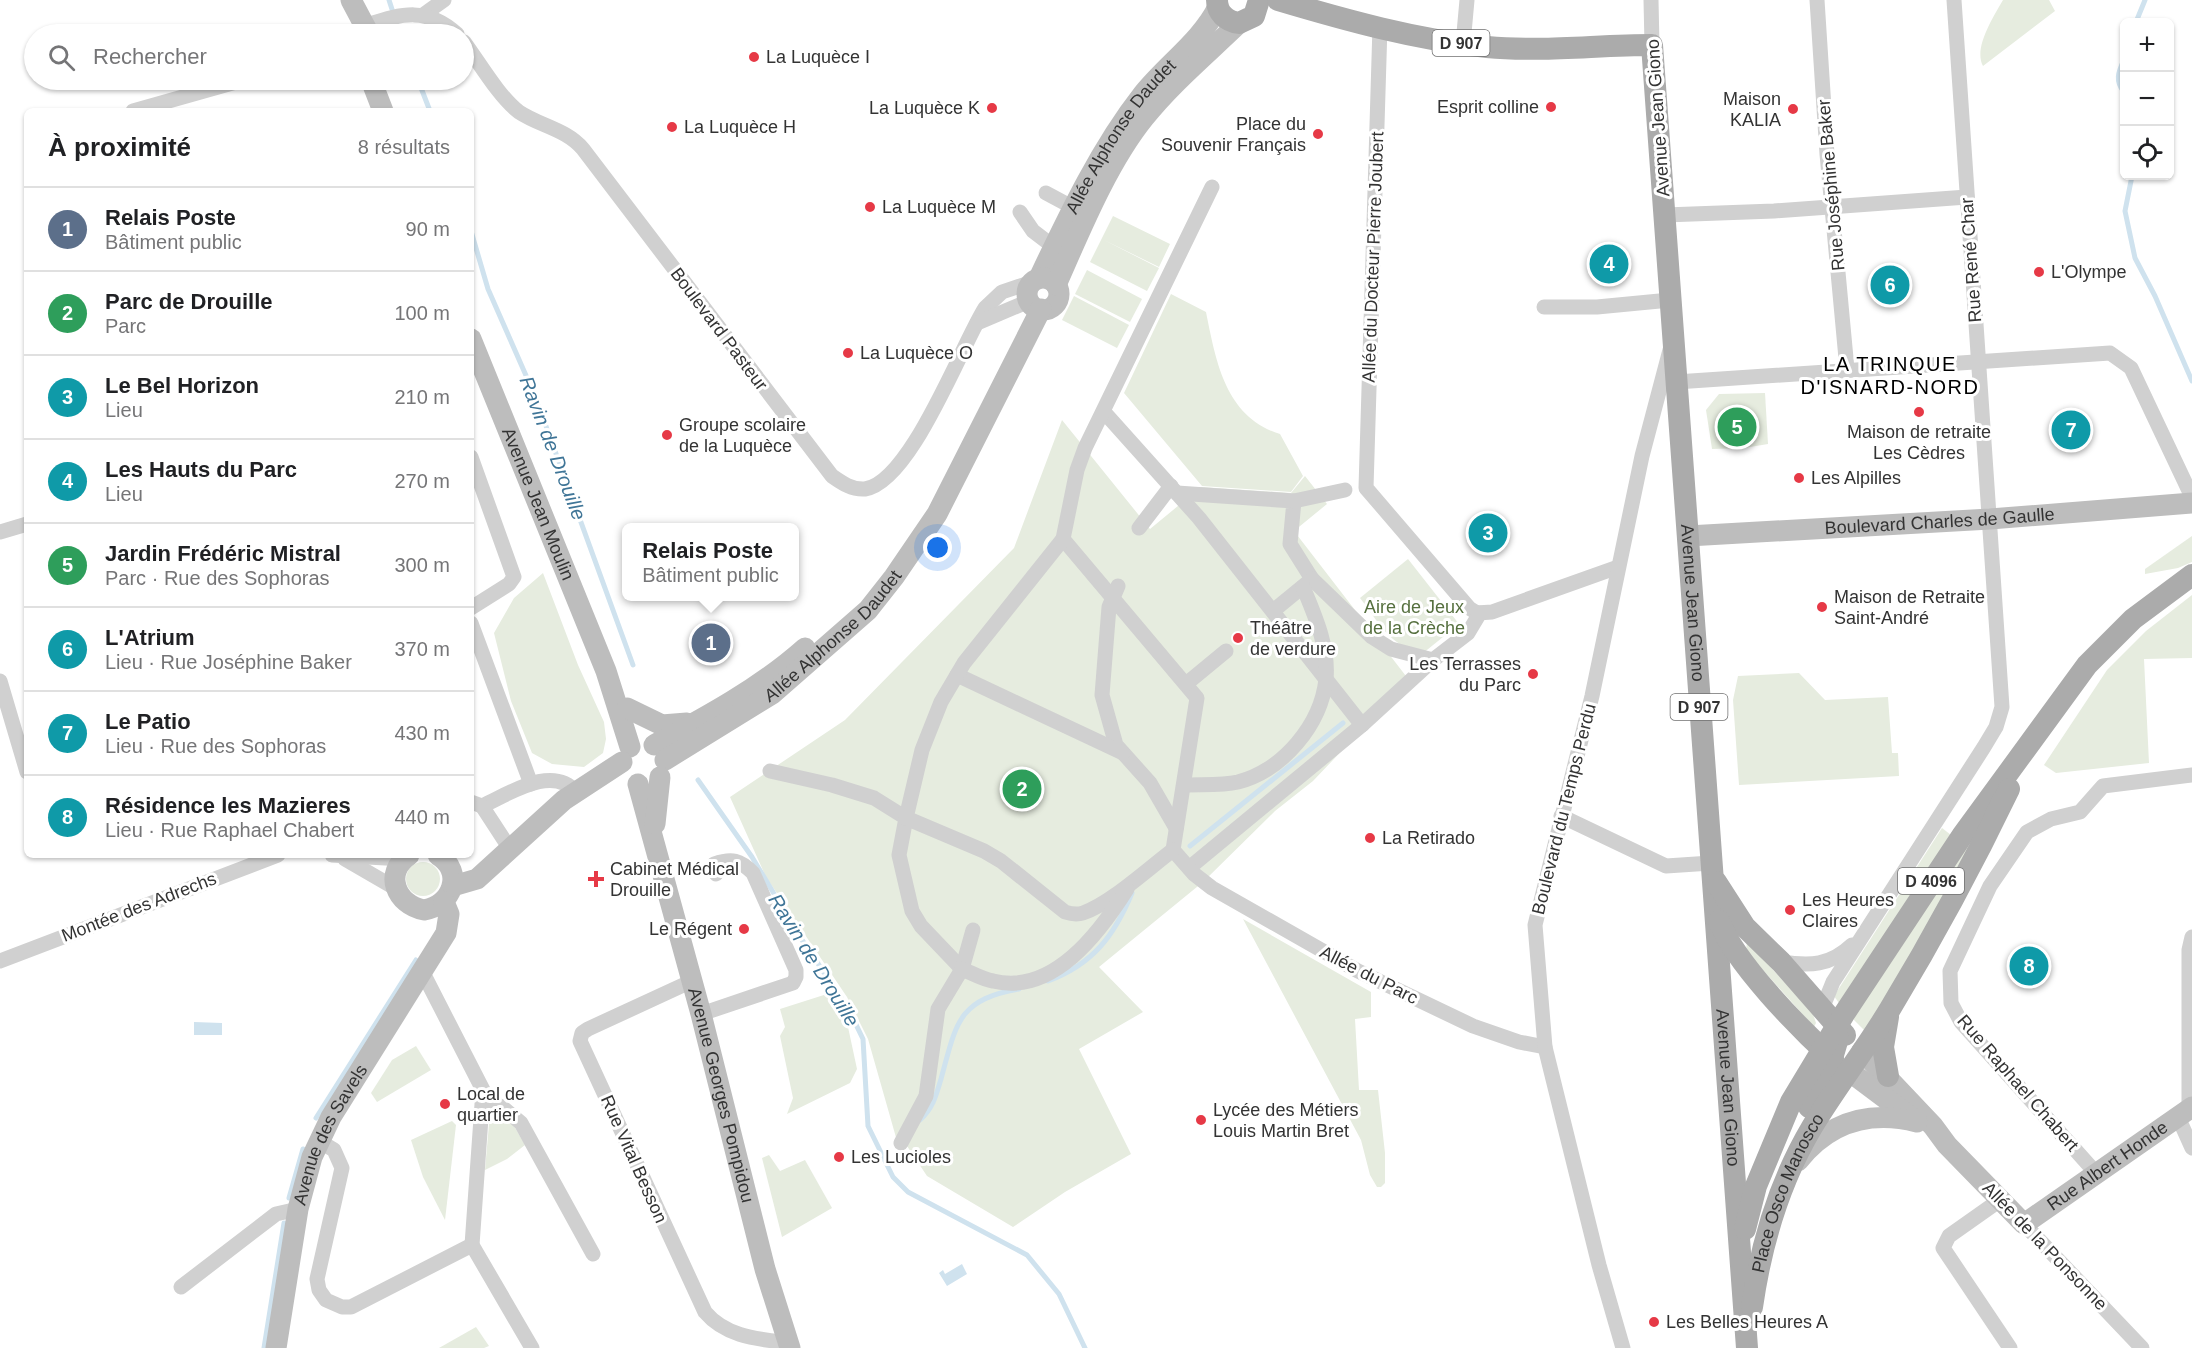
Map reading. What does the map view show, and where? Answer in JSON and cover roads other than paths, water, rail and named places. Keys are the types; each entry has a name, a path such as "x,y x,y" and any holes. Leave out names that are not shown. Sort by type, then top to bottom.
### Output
{"main road":[{"name":"D 907","path":"1278,0 1321,13 1463,44 1504,48 1652,45"},
{"path":"1217,2 1226,19 1251,13"},
{"name":"D 907","path":"1251,13 1321,13"},
{"name":"Avenue Jean Giono","path":"1652,45 1715,911 1721,941 1747,1348"},
{"name":"D 4096","path":"1836,1028 1962,836 2062,697 2108,642 2133,619 2192,575"},
{"name":"D 4096","path":"1862,1051 1889,1010 1960,886 2033,739"},
{"name":"D 907","path":"1712,871 1745,927 1781,962 1836,1028"},
{"path":"1721,941 1745,927"},
{"name":"D 907","path":"1721,941 1737,955 1835,1060"},
{"path":"1888,1076 1883,1047 1889,1010"},
{"path":"1836,1028 1862,1051"},
{"name":"Place Osco Manosco","path":"1747,1348 1754,1297 1778,1198 1785,1179 1812,1127 1835,1060 1836,1028"},
{"name":"Place Osco Manosco","path":"1741,1260 1748,1214 1766,1158 1791,1102 1835,1060 1862,1051"},
{"path":"1754,1297 1760,1229 1773,1179 1789,1143 1835,1060"}],"street":[{"path":"346,0 366,24"},
{"path":"351,0 366,24"},
{"path":"423,15 444,0"},
{"path":"1463,44 1467,0"},
{"name":"Avenue Jean Giono","path":"1650,0 1652,45"},
{"name":"Rue Joséphine Baker","path":"1817,0 1832,207 1847,369"},
{"name":"Rue René Char","path":"1867,930 1996,727 2002,707 1954,0"},
{"name":"Allée Alphonse Daudet","path":"642,762 772,694 868,610 894,577 937,514 1040,291 1053,247 1074,208 1124,120 1163,70 1204,30 1217,2"},
{"name":"Allée Alphonse Daudet","path":"642,762 793,658 860,599 924,512 1040,291 1143,119 1197,61 1251,13"},
{"path":"380,24 407,14 423,15 443,24"},
{"name":"Allée du Docteur Pierre Joubert","path":"1380,26 1366,488 1469,608 1480,614"},
{"name":"Boulevard Pasteur","path":"474,55 514,108 567,135 583,149 832,476 841,483 854,488 874,486 892,472 920,434 977,323 1040,291"},
{"path":"144,108 208,90"},
{"path":"375,90 382,108"},
{"path":"389,90 395,108"},
{"path":"1131,882 1101,929 1081,951 1061,965 1039,976 1009,983 992,981 962,969 921,926 912,911 899,855 930,725 957,675 1062,539 1077,470 1212,187"},
{"path":"1046,193 1074,208"},
{"path":"1665,215 1832,207 1966,197"},
{"path":"1020,212 1034,231 1053,247"},
{"path":"1544,307 1598,307 1670,300"},
{"name":"Boulevard du Temps Perdu","path":"1623,1348 1599,1265 1545,1047 1535,925 1592,696 1642,456 1672,341"},
{"name":"Avenue Jean Moulin","path":"474,346 642,762"},
{"path":"1676,382 2104,352 2122,359 2133,374 2192,496"},
{"path":"1104,411 1174,489 1362,725"},
{"path":"474,465 514,577 509,584 474,606"},
{"path":"1174,489 1294,501 1345,490"},
{"path":"1139,528 1174,489"},
{"path":"1184,785 1240,781 1269,767 1302,740 1321,697 1326,680 1322,639 1308,583 1290,544 1294,501"},
{"name":"Boulevard Charles de Gaulle","path":"1688,536 1990,519 2192,503"},
{"path":"0,532 24,525"},
{"path":"770,771 832,785 874,798 906,818 984,851 1065,912 1075,915 1087,912 1173,850 1197,705 1195,694 1115,592 1062,539"},
{"path":"1189,868 1362,725 1433,660 1468,633 1480,614 1618,567"},
{"path":"1273,611 1308,583"},
{"path":"1308,583 1372,638 1391,649 1433,660"},
{"path":"1115,592 1109,607 1102,695 1116,745 1150,783 1176,828"},
{"path":"474,631 531,784"},
{"path":"1186,684 1226,651"},
{"name":"Avenue Jean Moulin","path":"606,671 627,708 642,762"},
{"path":"957,675 1125,754"},
{"path":"0,681 24,762"},
{"path":"627,708 662,724 680,725 703,719"},
{"path":"424,910 477,879 576,792 596,780 642,762"},
{"name":"Avenue Georges Pompidou","path":"642,762 655,843 743,1173 765,1269 789,1345"},
{"name":"Rue Raphael Chabert","path":"2096,1173 1961,1022 1951,1004 1950,971 1990,886 2027,832 2051,819 2080,812 2103,786 2192,775"},
{"path":"510,849 477,804 531,784 559,780 568,783 576,792"},
{"path":"1561,816 1666,866 1712,871"},
{"name":"Allée du Parc","path":"1173,850 1203,882 1269,922 1385,985 1473,1026 1519,1042 1545,1047"},
{"name":"Montée des Adrechs","path":"0,961 270,858"},
{"path":"342,858 395,888 406,903 424,910 435,924 440,944"},
{"path":"395,888 395,872 405,858"},
{"path":"443,859 490,868"},
{"name":"Avenue des Savels","path":"276,1348 298,1209 319,1141 440,944 448,923 451,870 443,859"},
{"path":"701,1014 792,982 797,973 753,873 742,861 735,860 714,864 716,874"},
{"path":"901,1143 926,1096 938,1010 962,969 973,930"},
{"path":"1781,962 1815,965 1825,963 1844,952 1867,930"},
{"path":"1822,1009 1833,982 1867,930"},
{"path":"2192,937 2189,950 2186,1111 2192,1148"},
{"path":"422,970 481,1082 483,1098 472,1245 532,1348"},
{"name":"Rue Vital Besson","path":"692,981 588,1029 580,1035 580,1041 705,1312 717,1324 736,1334 789,1345"},
{"name":"Allée de la Ponsonne","path":"1862,1051 1888,1076 1947,1145 2142,1348"},
{"name":"Allée de la Ponsonne","path":"1835,1060 1947,1145"},
{"path":"483,1098 502,1107 521,1123 593,1254"},
{"name":"Rue Albert Honde","path":"2024,1224 2186,1111"},
{"path":"1785,1179 1823,1135 1848,1122 1887,1116 1917,1122"},
{"path":"319,1141 334,1150 342,1168 317,1279 319,1290 326,1300 342,1307 363,1303 472,1245"},
{"path":"2000,1200 1949,1236 1943,1248 2010,1348"},
{"path":"181,1287 276,1214 298,1209"}],"water":[{"path":"194,1022 222,1023 222,1035 194,1035"},
{"path":"962,1264 967,1274 947,1286 939,1273 943,1270 945,1274"}],"waterway":[{"name":"Ravin de Drouille","path":"389,0 397,24"},
{"path":"2138,18 2145,0"},
{"path":"2120,69 2118,76 2120,86"},
{"name":"Ravin de Drouille","path":"422,90 429,108"},
{"path":"2131,180 2125,211 2135,258 2155,296 2192,381"},
{"name":"Ravin de Drouille","path":"474,241 488,289 535,396 633,665"},
{"path":"1190,846 1343,723"},
{"name":"Ravin de Drouille","path":"698,780 752,857 798,934 848,1008 863,1039 868,1126 893,1177 908,1192 1027,1255 1059,1294 1085,1348"},
{"path":"1048,981 1078,966 1100,947 1118,922 1132,893"},
{"path":"316,1118 416,960"},
{"path":"920,1120 934,1101 956,1029 962,1018 983,1000 1019,989"},
{"path":"289,1198 303,1149"},
{"path":"264,1348 284,1223"}],"place":[{"name":"La Luquèce I","path":"754,57"},
{"name":"Esprit colline","path":"1551,107"},
{"name":"La Luquèce K","path":"992,108"},
{"name":"Maison KALIA","path":"1793,109"},
{"name":"La Luquèce H","path":"672,127"},
{"name":"Place du Souvenir Français","path":"1318,134"},
{"name":"La Luquèce M","path":"870,207"},
{"name":"Les Hauts du Parc","path":"1609,264"},
{"name":"L'Olympe","path":"2039,272"},
{"name":"L'Atrium","path":"1890,285"},
{"name":"La Luquèce O","path":"848,353"},
{"name":"Maison de retraite Les Cèdres","path":"1919,412"},
{"name":"Jardin Frédéric Mistral","path":"1737,427"},
{"name":"Le Patio","path":"2071,430"},
{"name":"Groupe scolaire de la Luquèce","path":"667,435"},
{"name":"Les Alpilles","path":"1799,478"},
{"name":"Le Bel Horizon","path":"1488,533"},
{"name":"Maison de Retraite Saint-André","path":"1822,607"},
{"name":"Théâtre de verdure","path":"1238,638"},
{"name":"Relais Poste","path":"711,643"},
{"name":"Les Terrasses du Parc","path":"1533,674"},
{"name":"Parc de Drouille","path":"1022,789"},
{"name":"La Retirado","path":"1370,838"},
{"name":"Cabinet Médical Drouille","path":"596,879"},
{"name":"Les Heures Claires","path":"1790,910"},
{"name":"Le Régent","path":"744,929"},
{"name":"Résidence les Mazieres","path":"2029,966"},
{"name":"Local de quartier","path":"445,1104"},
{"name":"Lycée des Métiers Louis Martin Bret","path":"1201,1120"},
{"name":"Les Lucioles","path":"839,1157"},
{"name":"Les Belles Heures A","path":"1654,1322"}],"district":[{"name":"LA TRINQUE D'ISNARD-NORD","path":"1890,376"}],"park label":[{"name":"Aire de Jeux de la Crèche","path":"1414,617"}]}
